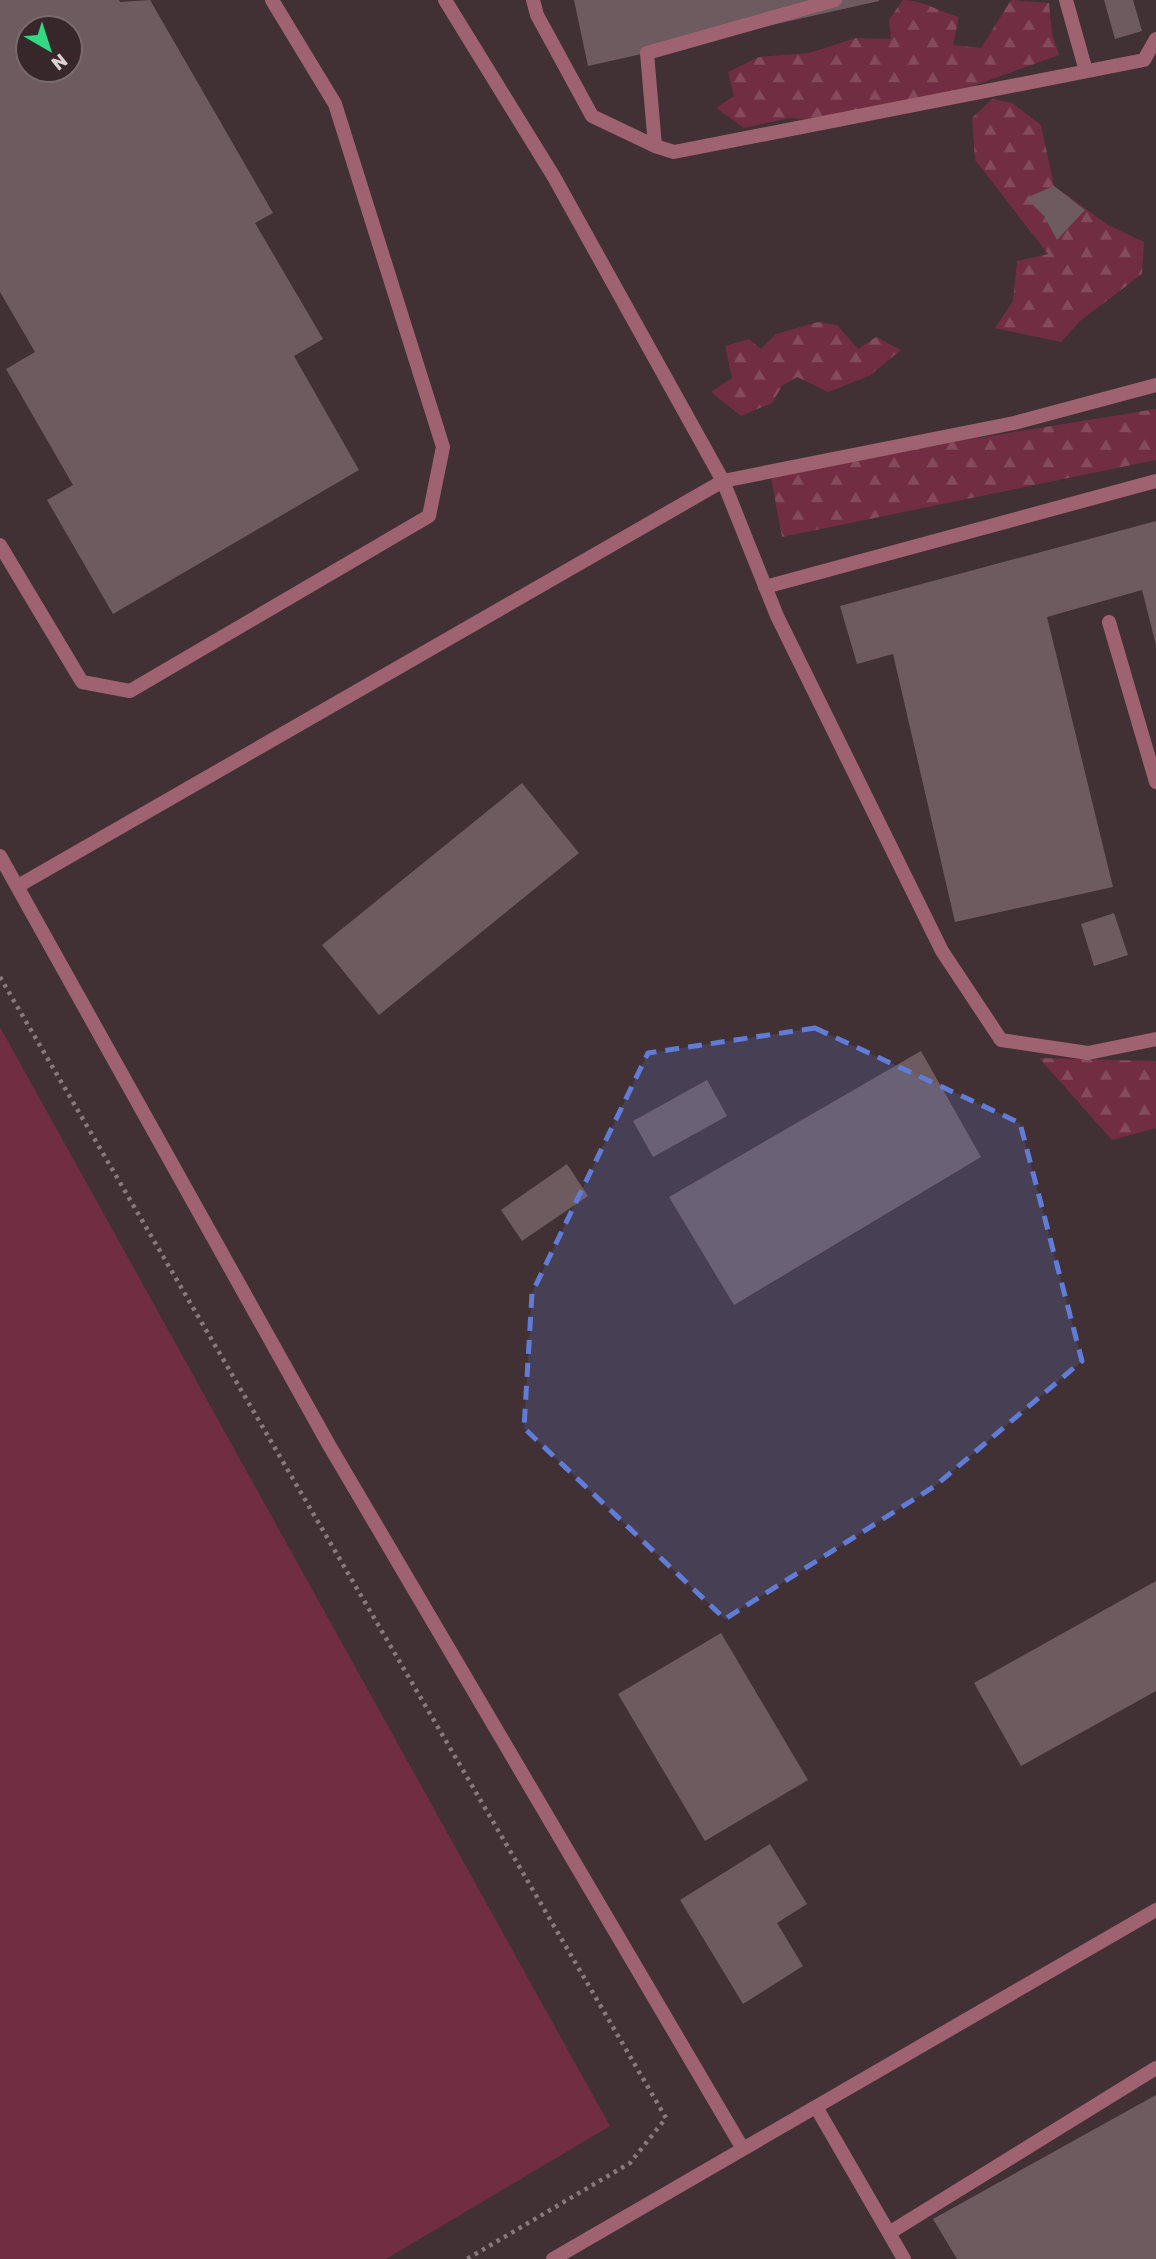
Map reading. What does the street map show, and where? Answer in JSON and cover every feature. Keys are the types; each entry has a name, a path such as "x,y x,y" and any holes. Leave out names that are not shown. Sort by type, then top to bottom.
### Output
{"lane":[{"path":"0,545 82,682 130,691 429,516 443,447 335,104 272,0"},
{"path":"445,0 554,177 723,481 777,617 942,951 1001,1040 1088,1053 1156,1039"},
{"path":"533,0 537,15 592,116 655,146 674,152 1144,60 1156,39"},
{"path":"655,146 647,53 835,0"},
{"path":"1066,0 1086,71"},
{"path":"18,886 723,481 1014,423 1156,385"},
{"path":"765,587 1156,481"},
{"path":"1110,622 1156,782"},
{"path":"0,856 329,1445 743,2149"},
{"path":"553,2259 1156,1910"},
{"path":"889,2233 1156,2068"},
{"path":"816,2106 904,2259"}],"path":[{"path":"0,977 666,2118 630,2163 467,2259"}],"highlighted area":[{"path":"815,1028 1020,1123 1082,1361 935,1486 725,1619 524,1428 532,1293 648,1053"}],"green space":[{"path":"903,0 924,4 959,17 953,45 981,48 1011,0 1049,3 1052,34 1059,55 956,92 847,121 789,118 744,128 716,108 734,96 728,72 759,57 809,53 856,38 891,39 889,20"},
{"path":"992,99 1012,103 1041,125 1054,186 1108,225 1144,242 1142,274 1080,321 1061,342 995,328 1013,301 1017,261 1048,254 975,160 972,118"},
{"path":"818,322 837,325 858,349 876,337 901,350 869,376 828,392 797,377 782,386 772,403 741,416 711,392 732,378 725,346 749,339 761,349 776,334"},
{"path":"1156,409 1156,460 782,537 770,472"},
{"path":"0,1027 610,2126 386,2259 0,2259"},
{"path":"1039,1058 1156,1061 1156,1128 1112,1140"}],"building":[{"path":"0,0 150,0 273,213 255,223 323,339 294,356 359,470 113,614 47,500 73,485 6,369 35,352 0,292"},
{"path":"574,0 879,0 879,1 588,66"},
{"path":"1104,0 1133,0 1142,31 1115,39"},
{"path":"1054,186 1085,210 1057,240 1044,216 1026,198"},
{"path":"1156,521 1156,645 1142,590 1047,617 1113,887 955,922 893,654 857,664 840,606"},
{"path":"522,783 579,853 379,1015 322,945"},
{"path":"1114,913 1128,955 1094,966 1081,924"},
{"path":"921,1051 981,1157 734,1305 669,1197"},
{"path":"707,1080 727,1116 653,1157 633,1121"},
{"path":"567,1164 588,1196 522,1241 501,1210"},
{"path":"1156,1581 1156,1691 1021,1766 974,1683"},
{"path":"721,1633 808,1780 705,1841 618,1694"},
{"path":"770,1844 807,1904 777,1923 803,1966 743,2004 680,1900"},
{"path":"1156,2095 1156,2259 957,2259 933,2219"}]}
